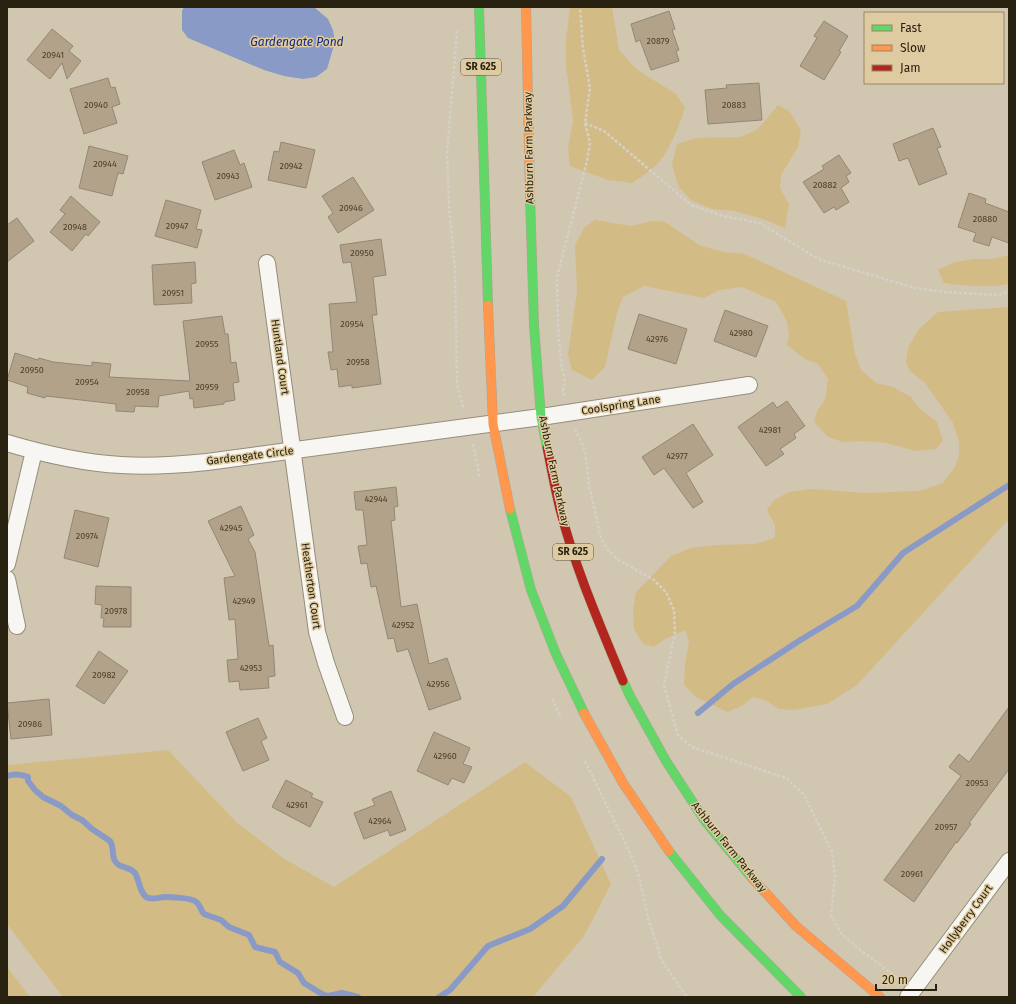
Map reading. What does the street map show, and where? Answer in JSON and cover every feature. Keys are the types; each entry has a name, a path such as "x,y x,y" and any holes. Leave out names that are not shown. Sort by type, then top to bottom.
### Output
{"main road":[{"name":"SR 625","path":"479,7 485,233 493,424 508,501 532,590 556,654 584,714 623,782 668,850 720,915 801,997"},
{"name":"Ashburn Farm Parkway","path":"526,7 534,326 541,417 560,509 576,561 599,623 630,696 666,761 706,821 754,881 796,926 880,997"}],"street":[{"name":"Huntland Court","path":"267,263 292,451"},
{"name":"Coolspring Lane","path":"493,424 749,385"},
{"name":"Gardengate Circle","path":"7,443 34,451 77,460 121,466 169,466 493,424"},
{"path":"7,564 34,451"},
{"name":"Heatherton Court","path":"292,451 317,632 326,664 345,717"},
{"path":"7,579 18,626"},
{"name":"Hollyberry Court","path":"911,994 1009,861"}],"path":[{"path":"580,7 583,48 590,88 585,123 590,143 587,161 557,277 558,326 560,356 565,382 563,390 568,413 582,443 589,485 601,538 608,550 617,559 654,580 666,592 674,610 675,633 664,686 678,735 692,747 786,778 804,795 832,852 835,876 831,915 841,933 911,994"},
{"path":"585,123 604,131 691,205 723,216 760,223 818,259 915,288 944,292 998,295 1009,291"}],"shaded area":[{"path":"570,7 612,7 619,50 636,69 676,94 685,108 674,138 662,159 642,177 632,183 608,180 570,166 568,148 573,120 566,65 566,41"},
{"path":"778,105 790,112 801,130 798,147 781,175 780,188 789,204 785,228 763,219 734,211 712,209 692,201 679,187 672,165 677,144 696,138 741,137 758,129"},
{"path":"595,220 631,226 652,221 665,222 701,246 724,252 744,254 846,301 855,354 861,370 876,383 893,387 911,397 920,409 937,422 943,441 936,449 916,451 886,443 865,441 843,442 828,437 814,422 817,411 825,400 828,379 818,364 805,359 787,345 789,336 787,321 776,302 742,287 719,290 704,298 644,286 623,297 617,313 605,367 592,380 572,370 568,355 577,291 575,245 584,228"},
{"path":"1009,255 1009,284 976,286 944,283 938,270 955,262 974,259 991,259"},
{"path":"1009,307 1009,519 857,685 827,704 794,710 779,709 765,700 753,697 743,705 728,712 697,698 684,685 685,664 689,642 685,630 663,640 654,647 643,644 634,629 633,611 636,592 671,556 691,548 717,545 754,544 775,538 775,525 767,510 774,500 789,492 811,489 865,493 920,491 943,483 955,467 959,455 959,442 953,423 925,383 910,371 906,362 908,348 919,329 938,312"},
{"path":"168,750 236,822 283,858 334,887 525,762 571,797 611,884 584,936 533,997 63,997 7,924 7,765"},
{"path":"7,967 30,997 7,997"}],"water":[{"name":"Gardengate Pond","path":"184,7 314,7 328,19 333,30 335,42 327,69 316,77 303,79 284,76 264,70 188,38 182,30 182,11"}],"building":[{"path":"669,11 675,29 672,30 679,50 676,51 679,61 651,70 640,40 636,42 631,24"},
{"path":"824,21 848,36 839,51 841,52 824,80 800,66 817,38 814,36"},
{"path":"52,29 73,46 69,51 81,61 67,79 62,63 50,79 27,60"},
{"path":"108,78 111,88 115,87 120,104 112,107 117,123 84,134 70,89"},
{"path":"759,83 762,120 708,124 705,90 727,88 726,85"},
{"path":"933,128 941,147 937,148 947,174 919,185 908,158 899,161 893,144"},
{"path":"281,142 315,150 306,188 268,180 274,151 279,152"},
{"path":"89,146 128,156 123,174 118,173 112,196 79,188"},
{"path":"234,150 240,165 244,163 252,187 215,200 202,162"},
{"path":"839,155 851,173 846,176 849,182 841,188 849,202 836,210 834,207 824,213 803,182 824,169 822,166"},
{"path":"353,177 374,210 338,233 328,217 333,213 322,196"},
{"path":"969,193 986,199 985,203 1009,212 1009,243 992,237 989,246 973,241 976,233 958,227"},
{"path":"71,196 100,222 88,236 86,234 72,251 50,232 65,214 60,210"},
{"path":"166,200 201,210 196,229 202,230 197,248 155,236"},
{"path":"17,218 34,241 7,262 7,225"},
{"path":"381,239 386,275 373,277 377,315 372,315 381,384 352,388 352,385 339,387 337,369 331,370 328,352 333,352 329,304 357,302 351,262 343,263 340,245"},
{"path":"195,262 196,283 191,284 192,303 154,305 152,265"},
{"path":"725,310 768,326 756,357 714,341"},
{"path":"639,314 687,329 676,364 628,349"},
{"path":"222,316 225,334 228,334 231,363 236,362 239,382 233,383 235,400 224,402 224,404 194,408 193,398 190,399 189,391 159,396 158,407 135,406 134,412 116,411 116,404 46,396 45,398 27,393 28,387 7,380 15,353 38,360 39,358 53,362 92,366 92,362 111,364 109,377 190,381 183,321"},
{"path":"787,401 805,426 794,434 796,438 780,449 784,454 766,466 738,427 773,402 777,408"},
{"path":"693,424 713,455 686,473 703,502 693,508 664,468 654,475 642,457"},
{"path":"396,487 398,506 394,507 395,520 391,521 401,607 417,604 429,664 447,658 461,699 429,710 408,649 397,652 394,638 388,639 376,586 371,587 367,563 361,564 358,546 367,545 363,510 356,510 354,492"},
{"path":"241,506 254,535 248,539 255,552 269,646 273,645 275,676 268,677 269,688 240,690 239,681 229,682 227,660 238,659 235,619 229,620 224,578 235,576 208,521"},
{"path":"75,510 109,518 98,567 64,558"},
{"path":"96,586 131,587 131,627 103,627 104,618 101,618 102,605 95,604"},
{"path":"99,651 128,671 104,704 76,686"},
{"path":"49,699 52,735 11,739 7,703"},
{"path":"1009,707 1009,769 914,902 884,880 961,776 949,767 959,754 969,762"},
{"path":"258,718 267,738 261,741 269,760 243,771 226,732"},
{"path":"434,732 470,748 463,764 472,767 464,783 452,778 448,785 417,771"},
{"path":"286,780 313,794 311,797 323,802 310,827 272,807"},
{"path":"391,791 406,830 390,836 388,830 364,839 354,813 375,805 372,799"}],"waterway":[{"path":"698,713 733,684 802,639 857,606 903,553 1009,485"},
{"path":"7,776 23,775 28,777 28,781 43,797 61,806 110,841 114,859 121,866 134,872 143,894 146,897 153,899 176,897 195,901 204,914 221,920 229,927 249,935 255,947 275,952 280,962 298,973 304,983 322,994 328,996 342,993 358,997"},
{"path":"439,997 450,990 488,946 530,929 563,906 602,859"}],"traffic: fast":[{"path":"479,7 488,305"},
{"path":"530,196 534,326 541,417 547,447"},
{"path":"510,509 531,590 556,654 584,713"},
{"path":"623,681 666,761 705,821 752,878"},
{"path":"669,851 720,915 801,997"}],"traffic: slow":[{"path":"526,7 530,196"},
{"path":"488,305 493,424 510,509"},
{"path":"584,713 623,783 669,851"},
{"path":"752,878 796,926 880,997"}],"traffic: jam":[{"path":"547,447 560,509 573,553 588,596 623,681"}]}
